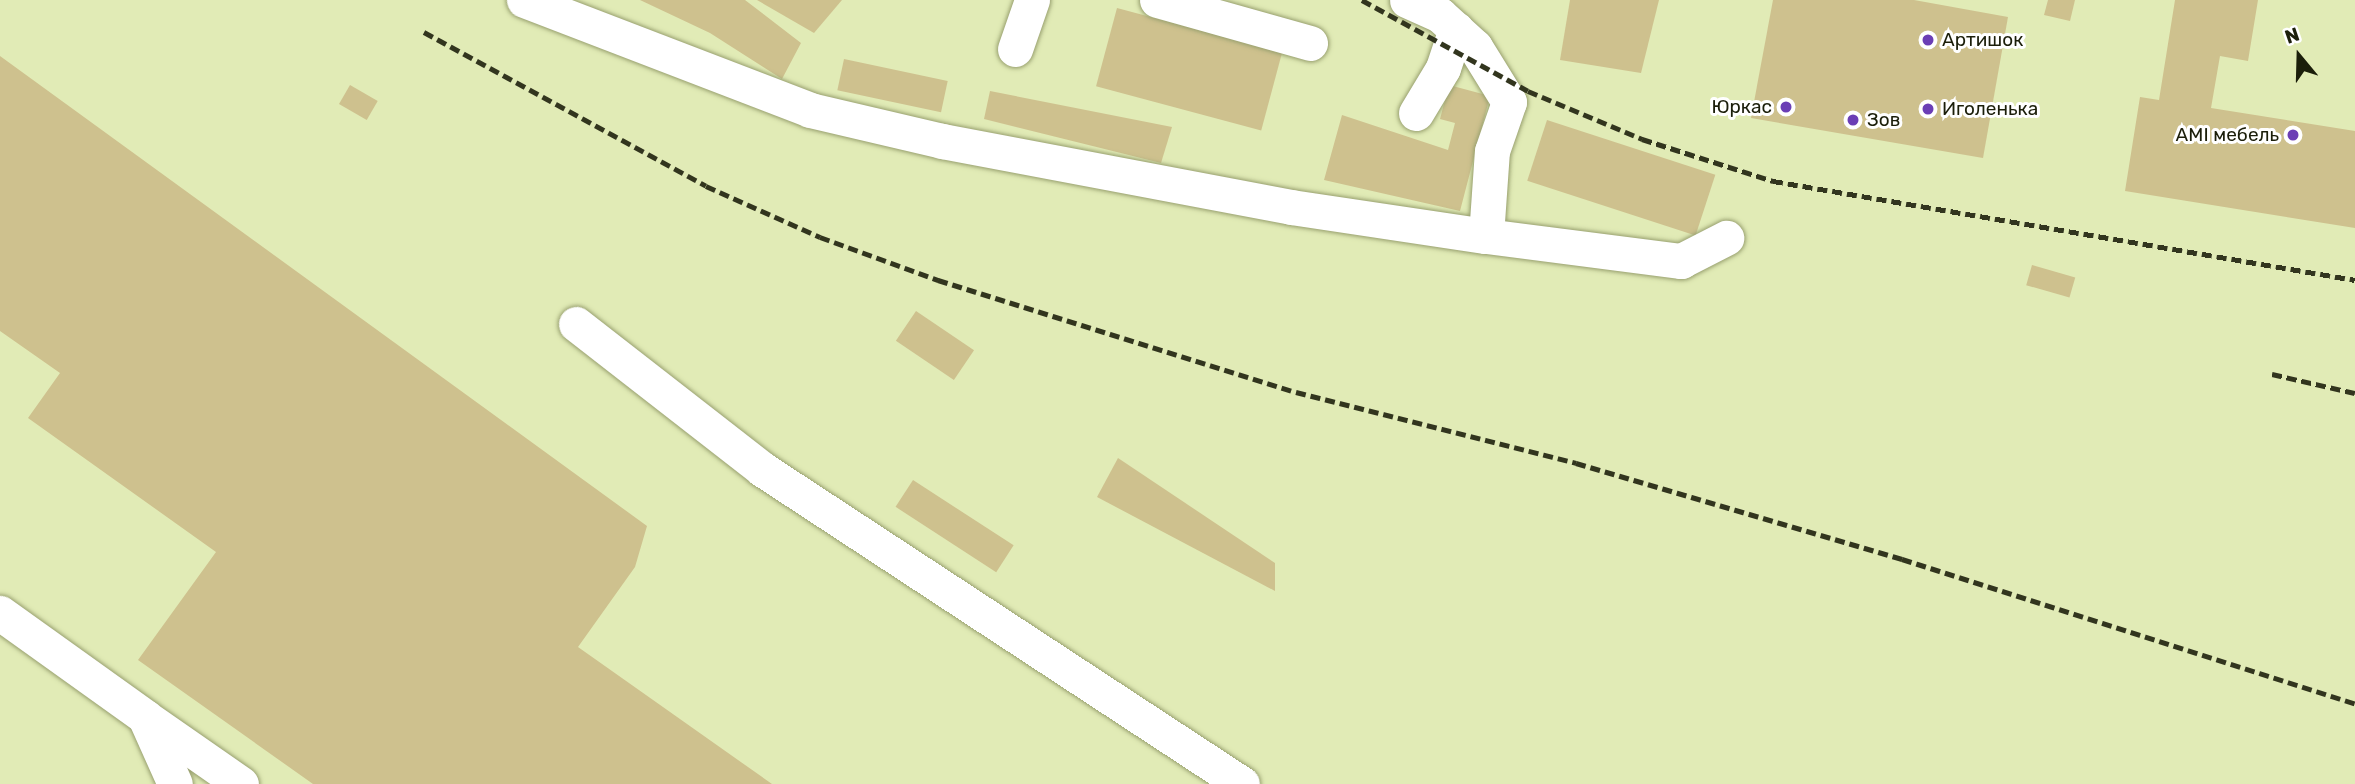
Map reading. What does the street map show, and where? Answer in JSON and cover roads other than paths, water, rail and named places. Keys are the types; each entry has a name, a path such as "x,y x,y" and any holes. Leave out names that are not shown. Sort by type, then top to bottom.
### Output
{"lane":[{"path":"524,0 810,110 1292,207 1681,261 1726,238"},
{"path":"1015,49 1032,0"},
{"path":"1157,0 1310,43"},
{"path":"1407,0 1440,15 1475,47 1508,102 1492,151 1486,236"},
{"path":"1416,113 1443,68 1456,29"},
{"path":"576,324 762,469 1242,784"},
{"path":"0,613 241,784"},
{"path":"145,717 175,784"}],"railway":[{"path":"1362,0 1528,91 1642,139 1773,181 2355,280"},
{"path":"424,32 706,186 820,237 938,280 1296,392 1576,463 1902,559 2355,704"},
{"path":"2272,374 2355,393"}],"place":[{"name":"Артишок","path":"1928,40"},
{"name":"Юркас","path":"1786,107"},
{"name":"Иголенька","path":"1928,109"},
{"name":"Зов","path":"1853,120"},
{"name":"AMI мебель","path":"2293,135"}]}
